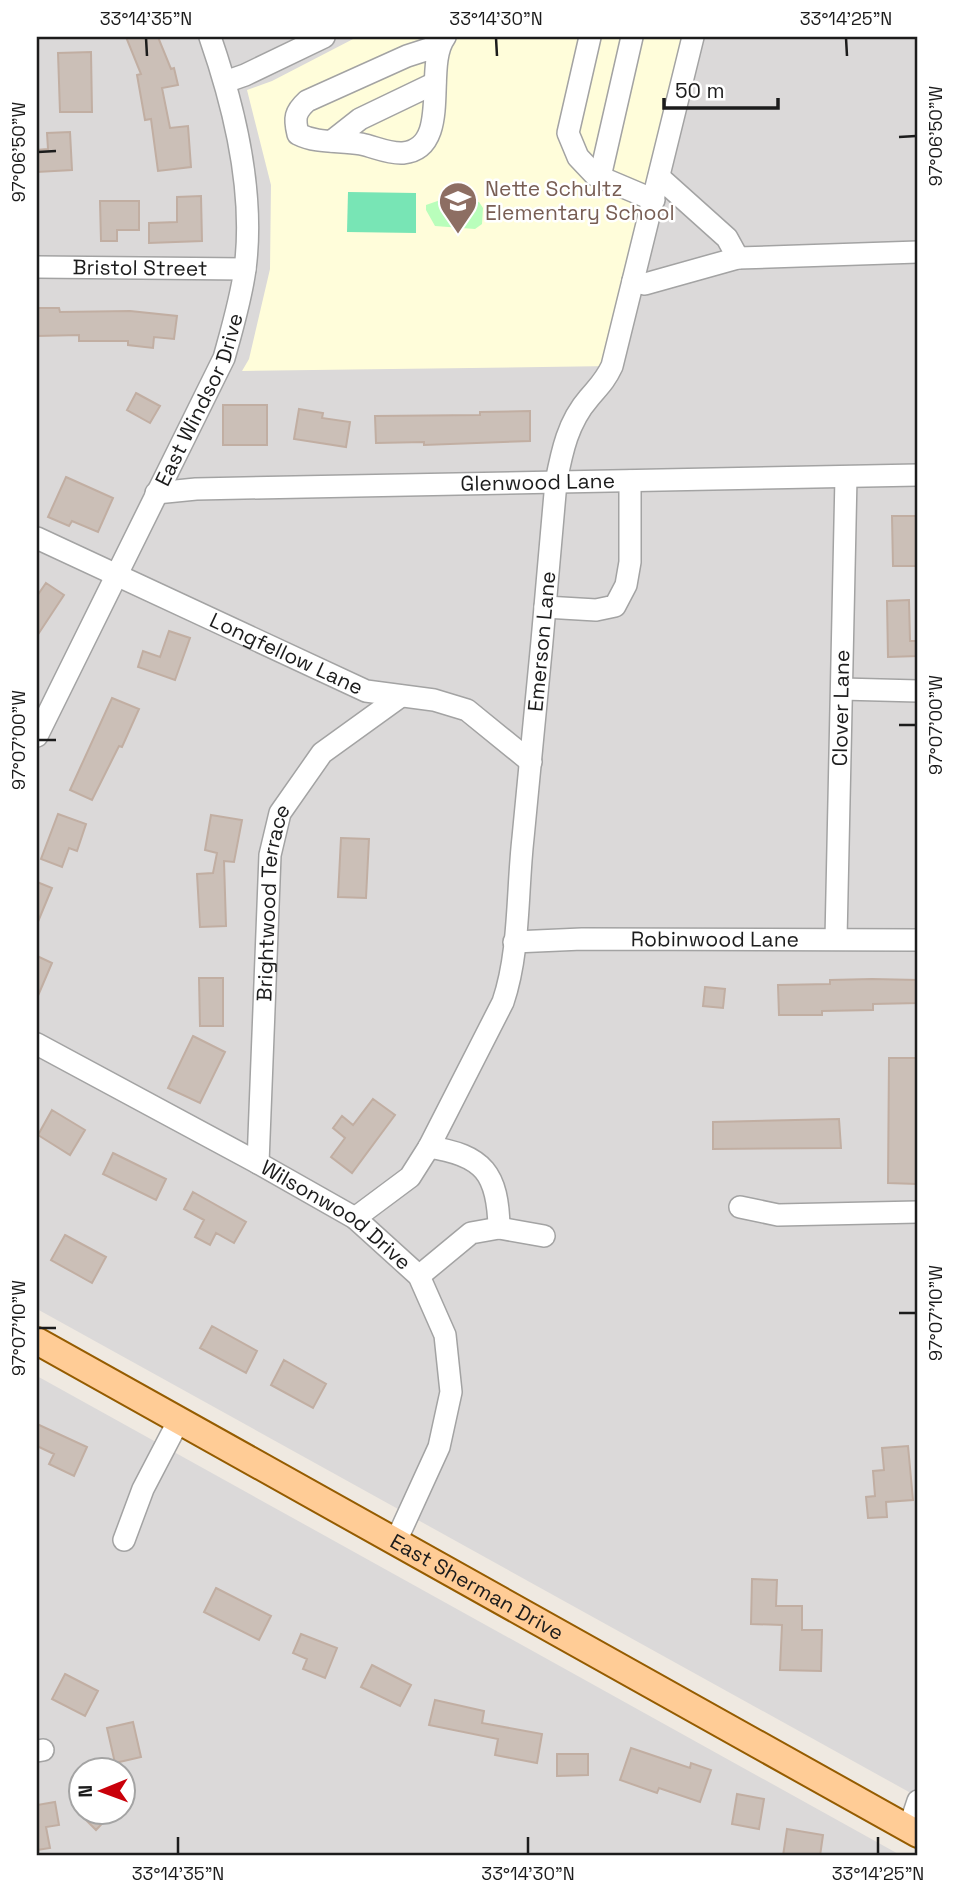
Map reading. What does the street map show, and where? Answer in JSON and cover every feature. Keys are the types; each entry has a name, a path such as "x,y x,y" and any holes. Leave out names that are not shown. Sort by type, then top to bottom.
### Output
{"main road":[{"name":"East Sherman Drive","path":"37,1341 913,1831"}],"street":[{"name":"East Windsor Drive","path":"37,736 224,358 245,269 246,184 225,82 209,37"},
{"path":"225,82 324,37"},
{"path":"590,37 568,133 578,157 595,175 654,200"},
{"path":"600,177 632,37"},
{"name":"Emerson Lane","path":"355,1218 410,1177 429,1147 503,1002 514,961 556,482 563,444 575,418 588,399 605,382 612,366 694,37"},
{"path":"442,41 435,83 434,120 425,143 416,150 402,153 363,144 311,141 298,134 296,111 307,100 442,41"},
{"path":"331,141 360,119 435,83"},
{"path":"659,177 727,239 738,258"},
{"path":"633,281 645,284 738,258 918,252"},
{"name":"Bristol Street","path":"37,267 245,269"},
{"name":"Glenwood Lane","path":"156,493 196,489 918,475"},
{"name":"Clover Lane","path":"836,939 846,477"},
{"path":"545,607 596,610 615,606 626,585 630,562 629,481"},
{"name":"Longfellow Lane","path":"37,538 366,691 434,700 467,710 531,762"},
{"path":"842,689 918,691"},
{"name":"Brightwood Terrace","path":"258,1163 270,855 280,813 321,753 401,696"},
{"name":"Robinwood Lane","path":"514,942 582,939 918,940"},
{"name":"Wilsonwood Drive","path":"37,1044 355,1218 419,1276 445,1335 451,1392 439,1447 396,1541"},
{"path":"429,1147 455,1151 472,1159 488,1173 498,1205 499,1228"},
{"path":"740,1207 778,1215 918,1212"},
{"path":"419,1276 471,1233 499,1228 544,1236"},
{"path":"124,1540 143,1489 179,1420"},
{"path":"913,1831 918,1801"}],"shaded area":[{"path":"37,37 918,37 918,1797 37,1309"},
{"name":"Nette Schultz Elementary School","path":"357,37 693,37 612,366 242,371 249,359 270,269 271,185 247,90 272,81"},
{"path":"37,1376 902,1856 37,1856"}],"green space":[{"path":"348,192 416,193 416,233 347,232"},
{"path":"449,197 479,202 483,208 482,224 475,229 435,226 426,205"}],"building":[{"path":"126,37 158,37 171,69 174,68 178,85 162,88 170,128 188,126 191,167 158,171 151,119 145,120 137,75 141,74"},
{"path":"91,52 92,112 60,112 58,53"},
{"path":"70,132 72,170 37,172 37,150 48,149 47,133"},
{"path":"201,196 202,241 149,243 149,223 177,222 177,197"},
{"path":"100,201 139,201 139,230 117,230 117,241 101,241"},
{"path":"37,308 59,308 60,312 130,311 177,316 174,339 154,337 153,348 128,345 128,341 79,341 79,335 37,336"},
{"path":"136,393 160,406 150,423 127,410"},
{"path":"223,405 267,405 267,445 223,445"},
{"path":"299,409 323,413 322,418 350,422 346,447 294,439"},
{"path":"530,411 530,441 424,445 424,442 376,443 375,416 480,415 480,412"},
{"path":"66,477 113,498 98,532 72,521 69,526 48,517"},
{"path":"892,516 918,516 918,566 893,566"},
{"path":"46,583 64,595 37,636 37,596"},
{"path":"909,600 910,641 918,641 918,656 888,657 887,601"},
{"path":"169,631 190,638 175,680 138,667 143,651 160,657"},
{"path":"112,698 139,709 122,747 119,746 92,800 70,790"},
{"path":"58,814 86,824 77,851 69,848 62,867 41,859"},
{"path":"211,815 242,820 234,862 224,861 226,926 200,927 197,874 213,873 217,853 205,850"},
{"path":"341,838 369,839 366,898 338,897"},
{"path":"37,882 52,888 37,924"},
{"path":"37,956 52,963 37,998"},
{"path":"199,978 223,978 223,1026 200,1026"},
{"path":"830,980 918,980 918,1003 873,1004 873,1010 822,1011 822,1015 779,1015 778,985 830,984"},
{"path":"705,987 725,989 723,1008 703,1006"},
{"path":"193,1036 225,1052 200,1103 168,1088"},
{"path":"889,1058 917,1058 917,1184 888,1183"},
{"path":"373,1099 395,1115 352,1173 331,1157 345,1138 333,1128 342,1116 353,1125"},
{"path":"52,1110 85,1130 70,1155 38,1135"},
{"path":"839,1119 841,1148 713,1149 713,1122"},
{"path":"113,1153 166,1179 156,1200 103,1174"},
{"path":"193,1192 246,1222 234,1243 216,1233 210,1245 195,1237 204,1220 184,1209"},
{"path":"65,1235 106,1257 92,1283 51,1260"},
{"path":"212,1326 257,1351 246,1373 200,1348"},
{"path":"284,1360 326,1384 313,1408 271,1385"},
{"path":"37,1424 87,1447 74,1476 49,1464 54,1454 37,1446"},
{"path":"908,1446 913,1500 886,1502 887,1517 868,1518 866,1497 875,1496 873,1471 884,1470 882,1448"},
{"path":"752,1579 777,1580 776,1606 802,1606 802,1630 822,1630 821,1671 780,1670 782,1625 751,1624"},
{"path":"216,1588 271,1616 259,1640 204,1612"},
{"path":"301,1634 337,1648 325,1678 303,1669 307,1659 293,1653"},
{"path":"372,1665 411,1685 400,1706 361,1687"},
{"path":"65,1674 98,1691 85,1716 52,1699"},
{"path":"435,1700 484,1711 482,1723 542,1734 537,1763 495,1755 498,1739 429,1725"},
{"path":"133,1722 141,1757 113,1756 107,1728"},
{"path":"631,1748 690,1768 691,1763 711,1770 700,1802 659,1788 657,1793 620,1780"},
{"path":"557,1754 588,1754 588,1775 557,1776"},
{"path":"737,1794 764,1799 759,1829 732,1824"},
{"path":"55,1802 59,1825 46,1827 50,1848 37,1850 37,1805"},
{"path":"787,1829 823,1835 820,1856 783,1856"}],"place":[{"name":"Nette Schultz Elementary School","path":"458,235"}]}
